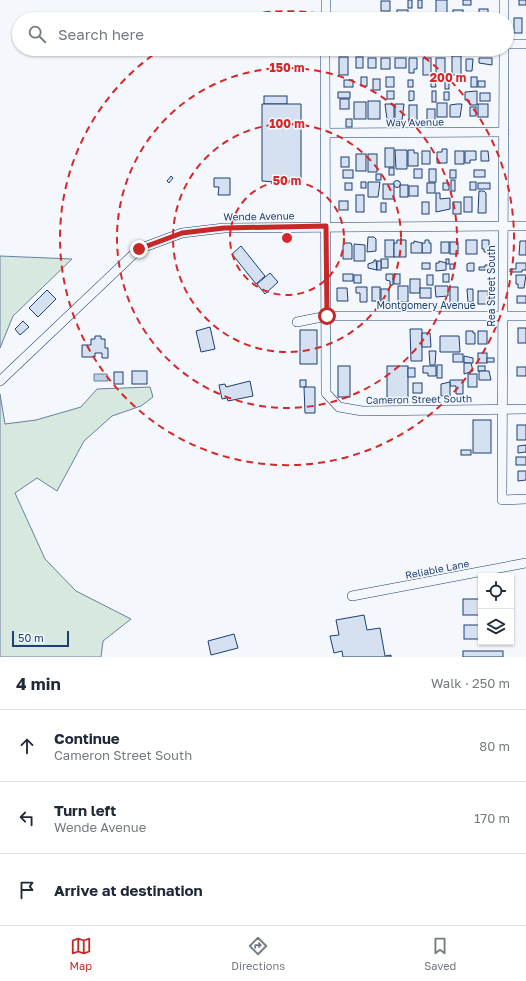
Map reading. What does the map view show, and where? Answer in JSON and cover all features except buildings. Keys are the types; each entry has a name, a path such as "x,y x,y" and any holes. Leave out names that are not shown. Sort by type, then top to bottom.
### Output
{"street":[{"path":"326,0 326,12"},
{"path":"504,0 504,12"},
{"path":"514,44 526,44"},
{"name":"Cameron Street South","path":"325,56 327,316 326,393 339,407 362,411 526,409"},
{"name":"Rea Street South","path":"504,56 502,226 502,500 526,499"},
{"name":"Way Avenue","path":"326,134 504,132"},
{"name":"Wende Avenue","path":"0,381 139,249 182,233 224,228 326,226 526,226"},
{"name":"Montgomery Avenue","path":"297,322 327,316 526,316"},
{"name":"Reliable Lane","path":"352,596 526,563"}],"shaded area":[{"path":"0,256 72,259 13,316 0,348"},
{"path":"150,387 153,397 141,406 112,416 84,441 57,491 37,478 15,493 45,559 76,591 131,619 103,641 101,657 0,657 0,394 5,424 36,420 81,407 97,389"}],"water":[{"path":"94,374 107,374 108,381 94,381"}],"route":[{"path":"139,249 182,233 224,228 326,226 327,316"}]}
